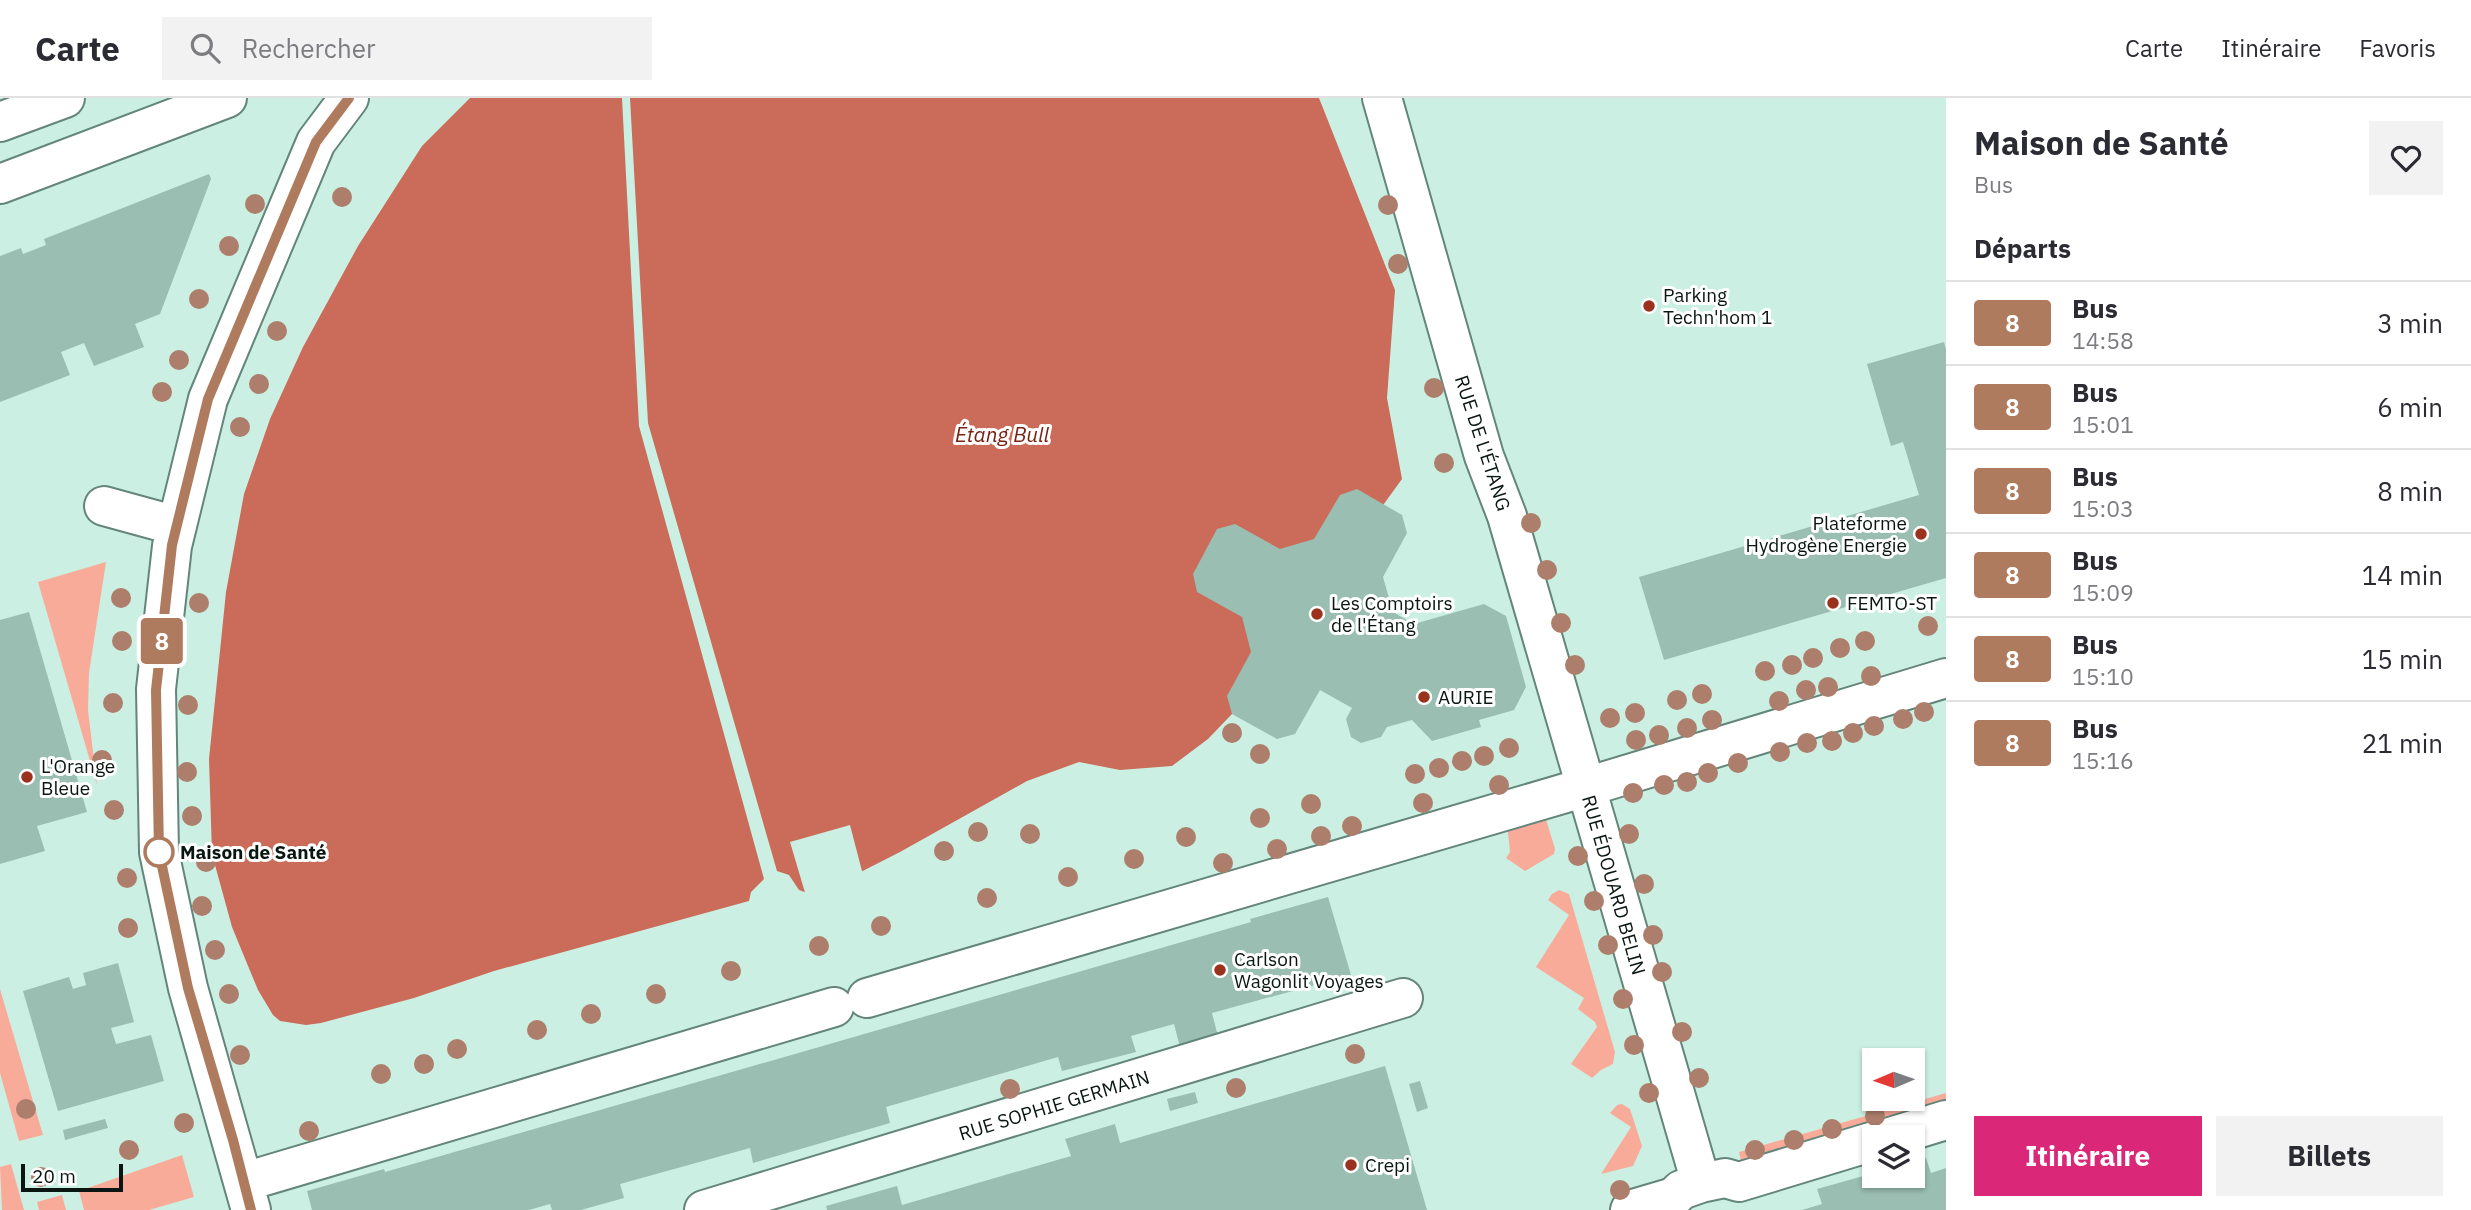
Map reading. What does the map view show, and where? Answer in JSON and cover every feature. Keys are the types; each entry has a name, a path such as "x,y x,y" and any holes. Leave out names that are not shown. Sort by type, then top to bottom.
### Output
{"street":[{"path":"0,122 65,98"},
{"path":"0,184 226,98"},
{"name":"RUE DE L'ÉTANG","path":"1382,98 1484,456 1507,516 1586,787"},
{"path":"338,100 312,150 208,399 172,545 156,690 159,852 188,988 248,1196 850,1002 1586,787"},
{"path":"104,506 177,526"},
{"name":"RUE ÉDOUARD BELIN","path":"1701,1183 1586,787 1946,678"},
{"name":"RUE SOPHIE GERMAIN","path":"704,1210 1403,998"},
{"path":"1925,1126 1946,1120"},
{"path":"1630,1210 1674,1198 1681,1190 1701,1183 1725,1178 1739,1182 1862,1145"}],"shaded area":[{"path":"106,562 89,673 88,710 97,785 38,582"},
{"path":"1545,816 1555,849 1554,854 1525,871 1506,858 1510,852 1507,823"},
{"path":"1559,890 1569,894 1615,1052 1613,1064 1592,1078 1571,1064 1597,1027 1595,1022 1578,1009 1584,998 1536,967 1569,915 1548,900"},
{"path":"0,989 43,1135 19,1141 0,1073"},
{"path":"1946,1093 1946,1101 1925,1107 1925,1099"},
{"path":"1622,1104 1630,1109 1642,1146 1633,1166 1601,1174 1631,1127 1610,1113 1617,1105"},
{"path":"1883,1111 1912,1111 1741,1161 1739,1152"},
{"path":"182,1155 194,1197 149,1210 84,1210 79,1191"},
{"path":"11,1164 24,1210 2,1210 0,1167"},
{"path":"62,1195 66,1210 39,1210 37,1202"}],"water":[{"path":"470,98 622,98 639,426 764,879 751,892 749,901 494,971 414,998 321,1023 306,1025 280,1021 273,1015 258,990 232,927 212,854 209,759 226,592 244,494 270,419 303,347 358,246 422,146"},
{"name":"Étang Bull","path":"630,98 1319,98 1395,290 1387,398 1402,479 1232,714 1208,739 1172,766 1120,770 1079,762 1027,781 900,852 841,882 807,893 799,890 789,875 777,871 648,423"}],"pier":[{"path":"850,825 863,875 842,886 806,896 790,842"}],"building":[{"path":"209,174 211,179 160,314 135,324 144,347 94,366 84,343 61,352 70,375 0,402 0,256 21,248 23,254 46,245 44,239"},
{"path":"1944,342 1946,578 1664,660 1639,577 1919,495 1903,442 1891,446 1867,364"},
{"name":"Les Comptoirs de l'Étang","path":"1357,489 1402,515 1407,533 1383,577 1393,612 1414,624 1484,604 1506,616 1526,687 1514,710 1479,720 1481,727 1432,741 1412,720 1387,727 1381,737 1361,743 1351,737 1346,719 1352,708 1320,690 1295,734 1277,739 1232,714 1227,696 1251,652 1242,617 1197,592 1193,574 1217,529 1235,524 1280,549 1314,539 1340,495"},
{"path":"29,612 87,812 37,826 45,851 0,864 0,620"},
{"path":"1328,897 1351,975 1212,1013 1220,1044 1182,1055 1174,1024 1131,1036 1136,1052 1062,1071 1058,1057 886,1107 890,1123 753,1163 750,1148 620,1184 624,1198 581,1210 552,1210 550,1204 529,1210 312,1210 307,1191 384,1169 385,1172 1251,922 1250,919"},
{"path":"118,963 134,1022 111,1028 116,1044 151,1035 164,1081 58,1111 23,991 69,977 73,989 86,985 83,973"},
{"path":"1385,1066 1427,1210 827,1210 826,1206 897,1186 902,1205 1071,1156 1065,1139 1115,1124 1120,1143"},
{"path":"1420,1081 1428,1108 1417,1112 1409,1084"},
{"path":"1195,1092 1198,1103 1170,1111 1167,1099"},
{"path":"105,1119 108,1128 65,1140 63,1130"},
{"path":"1925,1158 1931,1173 1946,1168 1946,1210 1802,1210 1822,1204 1817,1189 1862,1176 1862,1188 1925,1188"}],"bus line":[{"name":"8","path":"251,1210 188,988 159,852 156,690 172,545 208,399 316,142 349,98"}],"place":[{"name":"Parking Techn'hom 1","path":"1649,306"},
{"name":"Plateforme Hydrogène Energie","path":"1921,534"},
{"name":"FEMTO-ST","path":"1833,603"},
{"name":"Les Comptoirs de l'Étang","path":"1317,614"},
{"name":"AURIE","path":"1424,697"},
{"name":"L'Orange Bleue","path":"27,777"},
{"name":"Maison de Santé","path":"159,852"},
{"name":"Carlson Wagonlit Voyages","path":"1220,970"},
{"name":"Crepi","path":"1351,1165"}]}
